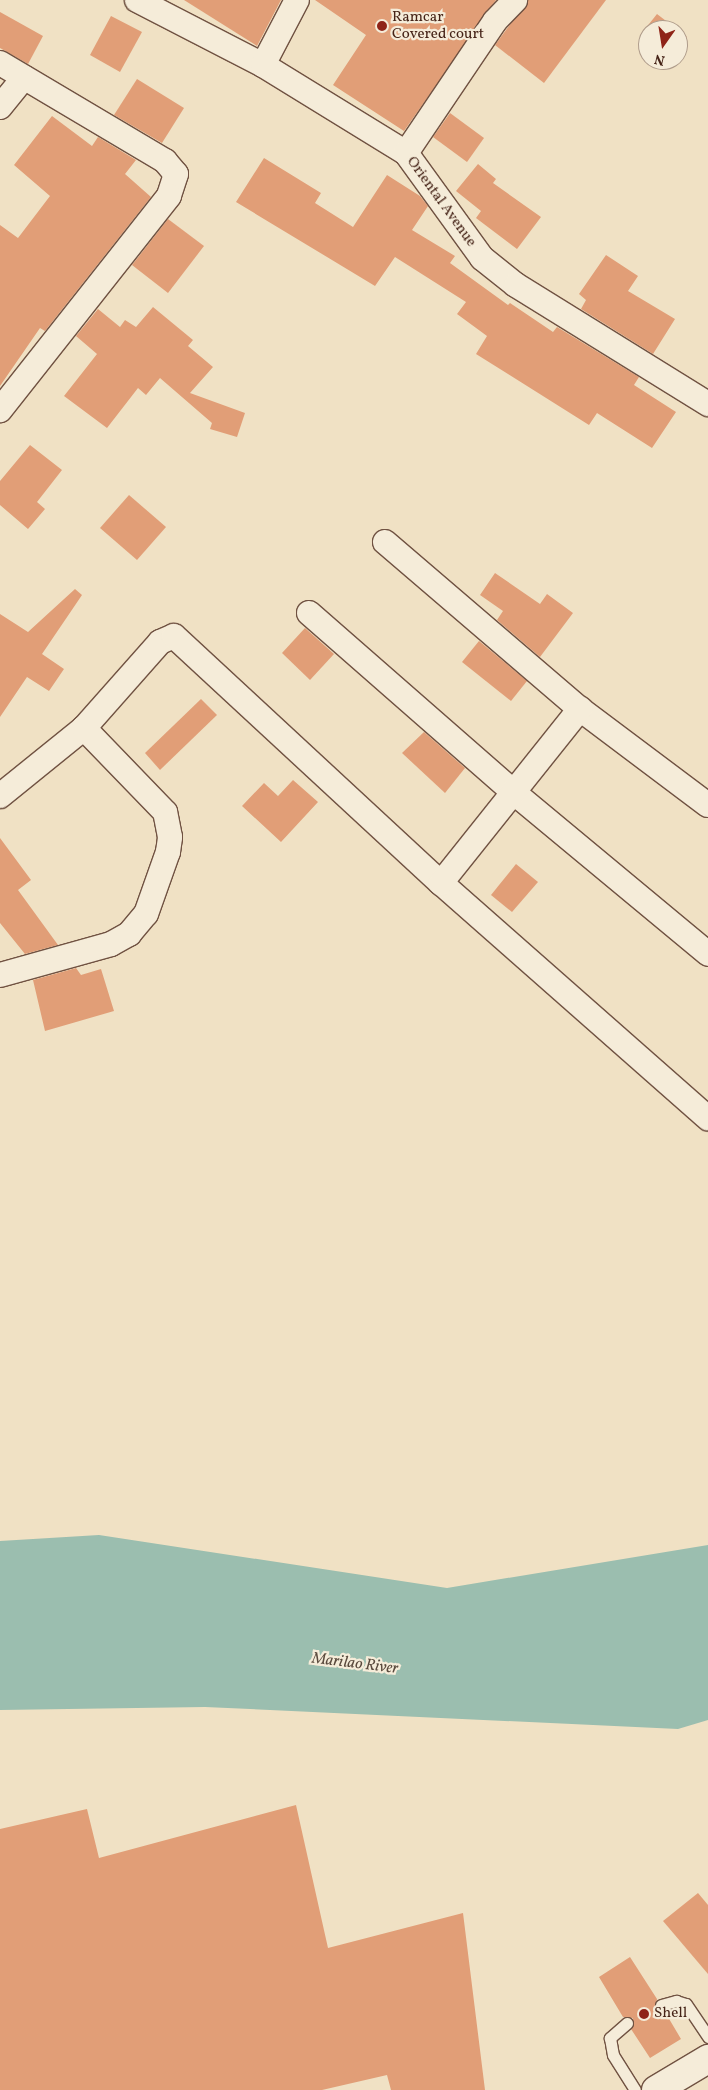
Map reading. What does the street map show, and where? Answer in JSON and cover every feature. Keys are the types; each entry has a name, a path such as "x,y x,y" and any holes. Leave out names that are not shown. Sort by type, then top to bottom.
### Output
{"main road":[{"path":"656,2090 708,2058"}],"street":[{"name":"Oriental Avenue","path":"137,0 263,65 406,153 482,258 516,285 708,404"},
{"path":"263,65 297,0"},
{"path":"406,153 495,21 515,0"},
{"path":"0,63 165,161 176,174 170,196 0,410"},
{"path":"0,107 24,78"},
{"path":"386,542 580,709 708,805"},
{"path":"309,613 512,791 708,954"},
{"path":"0,796 84,728 160,642 174,636 441,883 708,1118"},
{"path":"441,883 512,791 580,709"},
{"path":"0,975 111,944 129,934 146,914 168,852 170,837 164,812 84,728"}],"lane":[{"path":"660,2005 676,2001 686,2004 708,2037"},
{"path":"627,2023 610,2038 614,2055 635,2090"}],"water":[{"name":"Marilao River","path":"99,1535 447,1588 708,1545 708,1720 678,1729 205,1707 0,1710 0,1541"}],"building":[{"path":"184,0 281,0 257,46"},
{"path":"315,0 496,0 404,131 333,85 366,35"},
{"path":"528,0 606,0 544,83 495,45"},
{"path":"0,12 43,36 28,64 0,48"},
{"path":"657,14 665,20 652,20"},
{"path":"111,16 142,32 120,72 90,55"},
{"path":"137,79 184,108 162,143 114,115"},
{"path":"450,113 484,138 467,162 433,137"},
{"path":"52,116 92,146 98,137 136,160 125,174 151,197 45,331 40,328 0,386 0,225 18,238 50,196 14,165"},
{"path":"264,158 321,193 315,203 353,227 387,175 420,196 428,206 412,230 455,256 450,263 508,305 510,303 553,332 557,327 639,377 634,385 676,412 652,448 597,413 589,425 476,354 487,336 457,314 466,302 395,257 375,286 236,202"},
{"path":"478,164 496,179 493,183 541,217 517,249 476,218 481,211 456,191"},
{"path":"168,219 204,246 168,293 132,265"},
{"path":"606,255 638,276 628,291 675,319 653,354 581,309 586,300 579,294"},
{"path":"153,307 193,340 188,346 213,367 190,393 245,413 237,437 210,429 212,423 160,378 146,395 138,388 107,428 64,396 97,354 76,336 98,309 120,327 125,320 136,327"},
{"path":"30,445 62,470 37,502 45,509 28,529 0,505 0,481"},
{"path":"129,495 166,527 137,560 100,528"},
{"path":"495,573 540,604 547,594 573,613 540,657 497,620 503,611 480,595"},
{"path":"75,589 82,595 42,654 64,669 49,691 27,677 0,717 0,614 28,632"},
{"path":"305,628 334,654 310,680 282,653"},
{"path":"479,641 527,681 511,701 462,662"},
{"path":"201,699 217,715 160,770 145,753"},
{"path":"424,732 465,768 445,793 402,753"},
{"path":"293,780 318,802 281,842 242,806 264,783 278,796"},
{"path":"0,838 31,880 18,890 58,945 25,954 0,923"},
{"path":"516,864 538,882 512,912 491,895"},
{"path":"76,968 81,975 101,969 114,1011 45,1031 33,980"},
{"path":"296,1805 328,1948 463,1913 485,2090 391,2090 387,2075 322,2090 0,2090 0,1829 87,1809 99,1858"},
{"path":"698,1893 708,1905 708,1974 663,1921"},
{"name":"Shell","path":"630,1957 657,1999 655,2010 665,2012 681,2039 650,2058 631,2029 633,2018 623,2017 599,1977"}],"place":[{"name":"Ramcar Covered court","path":"382,26"},
{"name":"Shell","path":"644,2014"}]}
